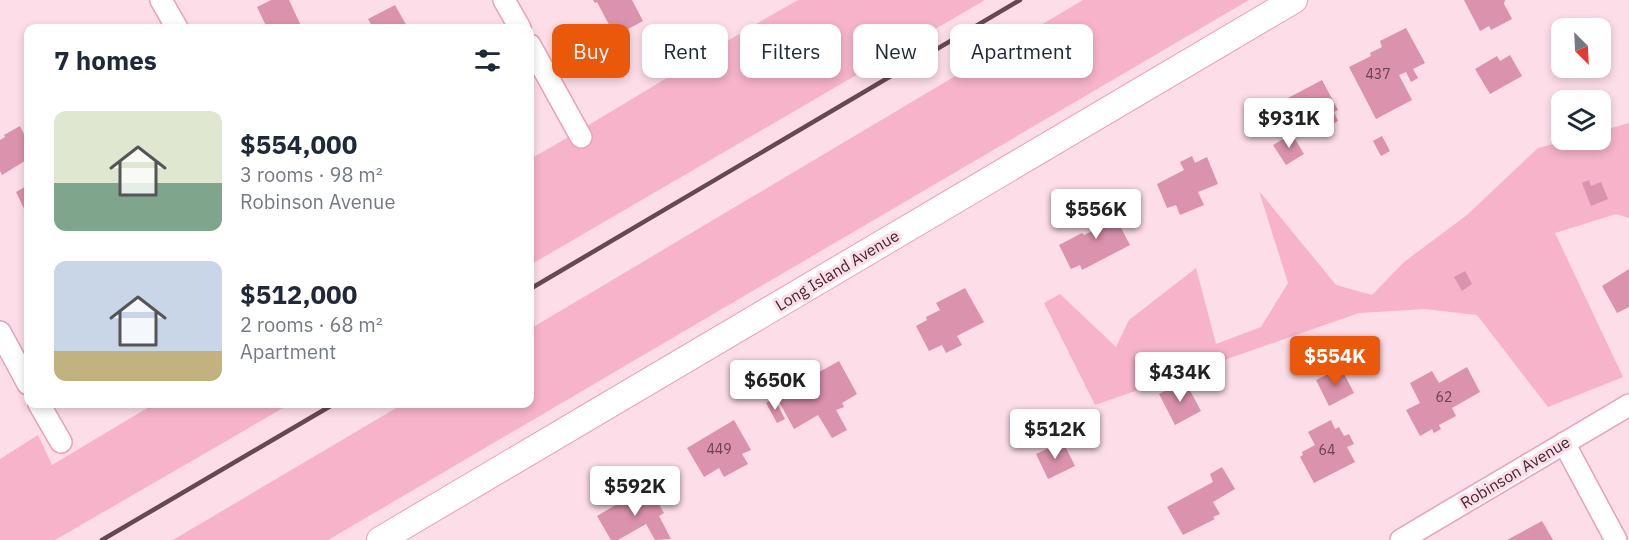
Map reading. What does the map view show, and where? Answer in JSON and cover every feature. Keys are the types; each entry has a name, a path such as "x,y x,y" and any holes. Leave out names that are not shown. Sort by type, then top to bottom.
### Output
{"street":[{"path":"161,0 175,24"},
{"path":"504,0 518,24"},
{"name":"Long Island Avenue","path":"380,540 1294,0"},
{"path":"534,52 581,137"},
{"path":"0,333 24,377"},
{"name":"Robinson Avenue","path":"1401,540 1629,405"},
{"path":"41,408 61,442"},
{"path":"1563,443 1616,540"}],"shaded area":[{"path":"798,0 985,0 938,27 938,24 853,24 853,77 534,263 534,157 666,78 728,78 728,41 740,34 740,78 841,78 841,24 757,24"},
{"path":"1083,0 1249,0 328,540 173,540 396,408 534,408 534,327 952,78 1093,78 1093,24 1043,24"},
{"path":"1629,123 1629,218 1616,214 1555,233 1623,377 1548,407 1477,315 1425,309 1359,313 1095,405 1044,303 1060,294 1116,347 1129,320 1196,268 1216,344 1261,327 1288,283 1259,191 1336,285 1372,295 1404,262 1467,215 1538,148 1551,145 1551,150 1611,150 1611,128"},
{"path":"147,408 283,408 55,540 0,540 0,459 38,435 52,465"}],"building":[{"path":"271,0 289,0 300,24 265,24 257,7"},
{"path":"593,0 632,0 643,21 630,28 630,24 609,24 597,2"},
{"path":"1464,0 1505,0 1504,4 1512,19 1491,30 1489,26 1480,31"},
{"path":"395,5 406,24 371,24 368,19"},
{"path":"1406,28 1425,63 1413,69 1418,78 1411,82 1406,72 1399,75 1412,100 1376,119 1349,67 1371,56 1370,53 1382,47 1380,41"},
{"path":"1510,55 1522,76 1490,94 1475,69 1497,56 1500,61"},
{"path":"1322,80 1338,110 1334,112 1338,121 1329,126 1324,118 1320,120 1324,127 1305,137 1288,98"},
{"path":"20,126 24,134 24,161 2,175 0,140 5,137 4,135"},
{"path":"1292,134 1304,154 1286,165 1273,145"},
{"path":"1382,136 1390,151 1381,156 1373,141"},
{"path":"1192,156 1195,163 1207,157 1218,184 1198,192 1204,205 1180,215 1176,205 1167,208 1157,184 1184,170 1180,162"},
{"path":"1589,180 1591,186 1601,182 1608,199 1591,206 1582,183"},
{"path":"24,187 24,209 16,192"},
{"path":"1108,203 1130,245 1082,270 1080,265 1071,269 1059,245 1082,233 1084,235 1094,230 1087,215"},
{"path":"1629,269 1629,307 1617,313 1602,286"},
{"path":"1465,271 1472,284 1462,291 1454,277"},
{"path":"965,288 984,322 957,336 962,345 946,353 942,345 929,351 916,326 927,320 926,317 940,310 936,303"},
{"path":"839,361 857,394 842,403 844,407 836,410 847,430 832,438 818,415 794,429 776,396"},
{"path":"1467,367 1480,392 1452,408 1456,416 1439,425 1441,429 1434,433 1432,429 1420,436 1406,410 1420,403 1410,383 1432,371 1439,383"},
{"path":"1341,368 1354,393 1329,406 1316,380"},
{"path":"1185,381 1201,411 1175,425 1159,394"},
{"path":"774,398 785,419 777,423 766,403"},
{"path":"734,420 751,450 742,454 748,464 724,477 719,468 704,477 687,448"},
{"path":"1331,420 1335,429 1339,427 1344,436 1349,434 1354,444 1347,447 1355,462 1314,483 1300,457 1303,455 1302,452 1315,445 1308,432"},
{"path":"1063,442 1075,466 1048,479 1036,454"},
{"path":"1222,467 1235,489 1213,502 1220,514 1213,517 1215,519 1183,535 1167,507 1213,482 1210,474"},
{"path":"648,486 664,513 659,516 671,539 655,540 646,524 618,540 611,540 597,516"},
{"path":"1542,521 1553,540 1507,540"}],"railway":[{"path":"534,287 1020,0"},
{"path":"102,540 327,408"}]}
